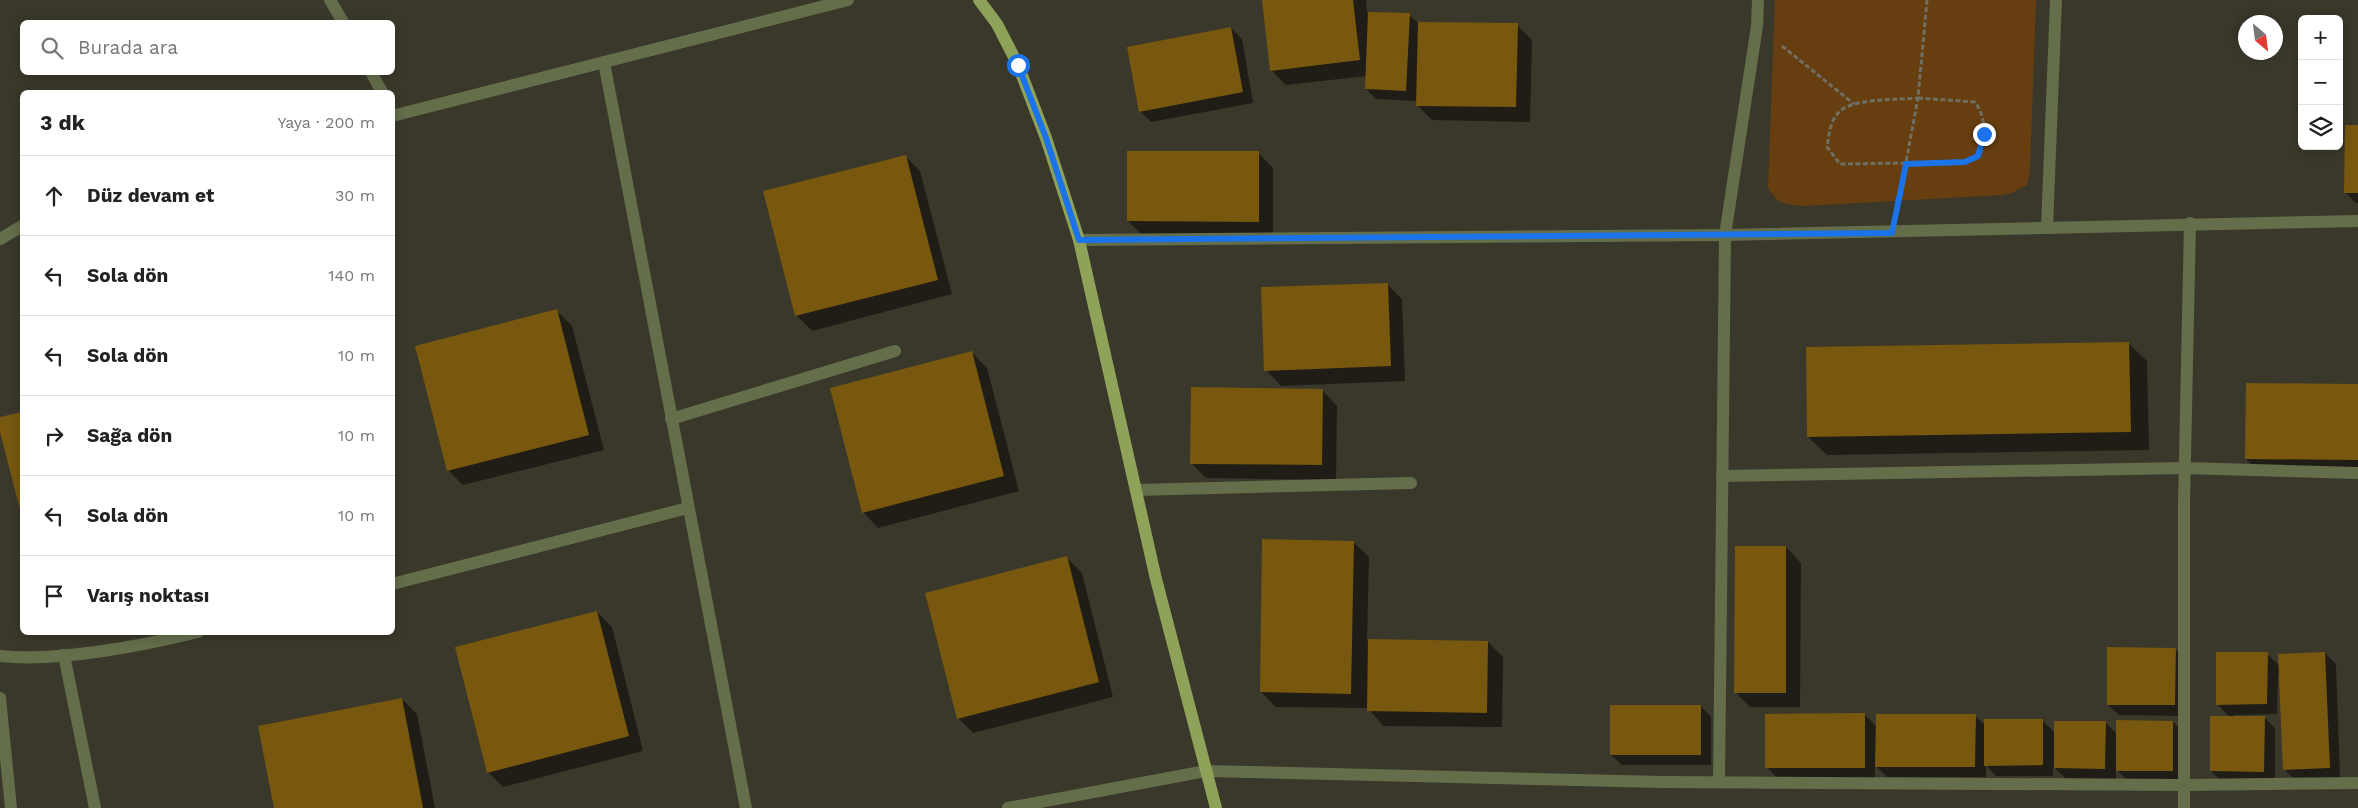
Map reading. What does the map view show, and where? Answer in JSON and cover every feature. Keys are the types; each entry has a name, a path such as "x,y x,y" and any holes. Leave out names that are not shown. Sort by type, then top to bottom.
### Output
{"main road":[{"path":"979,0 998,24 1018,65 1046,138 1079,240 1156,579 1216,808"}],"street":[{"path":"330,0 342,20"},
{"path":"395,114 848,0"},
{"path":"1719,782 1724,235 1757,26 1758,0"},
{"path":"2047,228 2056,0"},
{"path":"604,62 746,808"},
{"path":"373,75 381,90"},
{"path":"1079,240 1892,233 2190,223 2358,221"},
{"path":"2184,808 2184,468 2190,223"},
{"path":"0,239 20,227"},
{"path":"671,419 896,351"},
{"path":"1722,476 2184,468 2358,473"},
{"path":"1136,490 1411,483"},
{"path":"395,583 688,508"},
{"path":"0,656 24,658 64,655 182,635"},
{"path":"64,655 95,808"},
{"path":"0,698 11,808"},
{"path":"1008,808 1206,771 1719,782 2185,785 2358,783"}],"path":[{"path":"1892,233 1918,98 1927,0"},
{"path":"1757,26 1854,104"},
{"path":"1918,98 1975,102 1983,114 1984,134 1978,156 1965,162 1840,164 1826,148 1830,127 1840,111 1854,104 1918,98"}],"shaded area":[{"path":"1775,0 2036,0 2030,170 2027,185 2014,192 2002,195 1804,206 1779,201 1768,188"}],"building":[{"path":"1262,0 1353,0 1360,60 1270,71"},
{"path":"1368,12 1410,13 1406,91 1365,89"},
{"path":"1418,22 1518,23 1516,107 1416,106"},
{"path":"1231,27 1243,92 1139,112 1127,47"},
{"path":"2345,125 2358,125 2358,193 2344,193"},
{"path":"1127,151 1259,151 1259,222 1127,221"},
{"path":"906,155 938,280 795,316 763,191"},
{"path":"1388,283 1391,366 1264,371 1261,287"},
{"path":"557,309 589,435 447,471 415,346"},
{"path":"2129,342 2131,432 1807,437 1806,347"},
{"path":"972,351 1004,476 862,513 830,388"},
{"path":"2246,383 2358,384 2358,460 2245,459"},
{"path":"1191,387 1323,389 1322,465 1190,464"},
{"path":"20,412 20,509 0,432 0,417"},
{"path":"1262,539 1354,541 1351,694 1260,692"},
{"path":"1735,546 1786,546 1786,693 1734,693"},
{"path":"1067,556 1099,682 957,719 925,593"},
{"path":"597,611 629,736 487,773 455,647"},
{"path":"1368,639 1488,641 1487,713 1367,711"},
{"path":"2107,647 2176,648 2175,705 2107,705"},
{"path":"2216,652 2268,652 2267,704 2216,705"},
{"path":"2325,652 2330,768 2283,770 2278,654"},
{"path":"402,698 423,808 274,808 258,726"},
{"path":"1610,705 1701,705 1701,755 1610,755"},
{"path":"1865,713 1865,768 1765,768 1765,714"},
{"path":"1876,714 1976,714 1975,767 1875,767"},
{"path":"2210,716 2265,716 2264,772 2210,771"},
{"path":"1984,719 2043,719 2043,765 1984,766"},
{"path":"2116,720 2173,721 2173,771 2116,771"},
{"path":"2054,721 2106,721 2105,769 2054,768"}],"route":[{"path":"1018,65 1046,138 1079,240 1892,233 1906,164 1965,162 1978,156 1984,134"}]}
